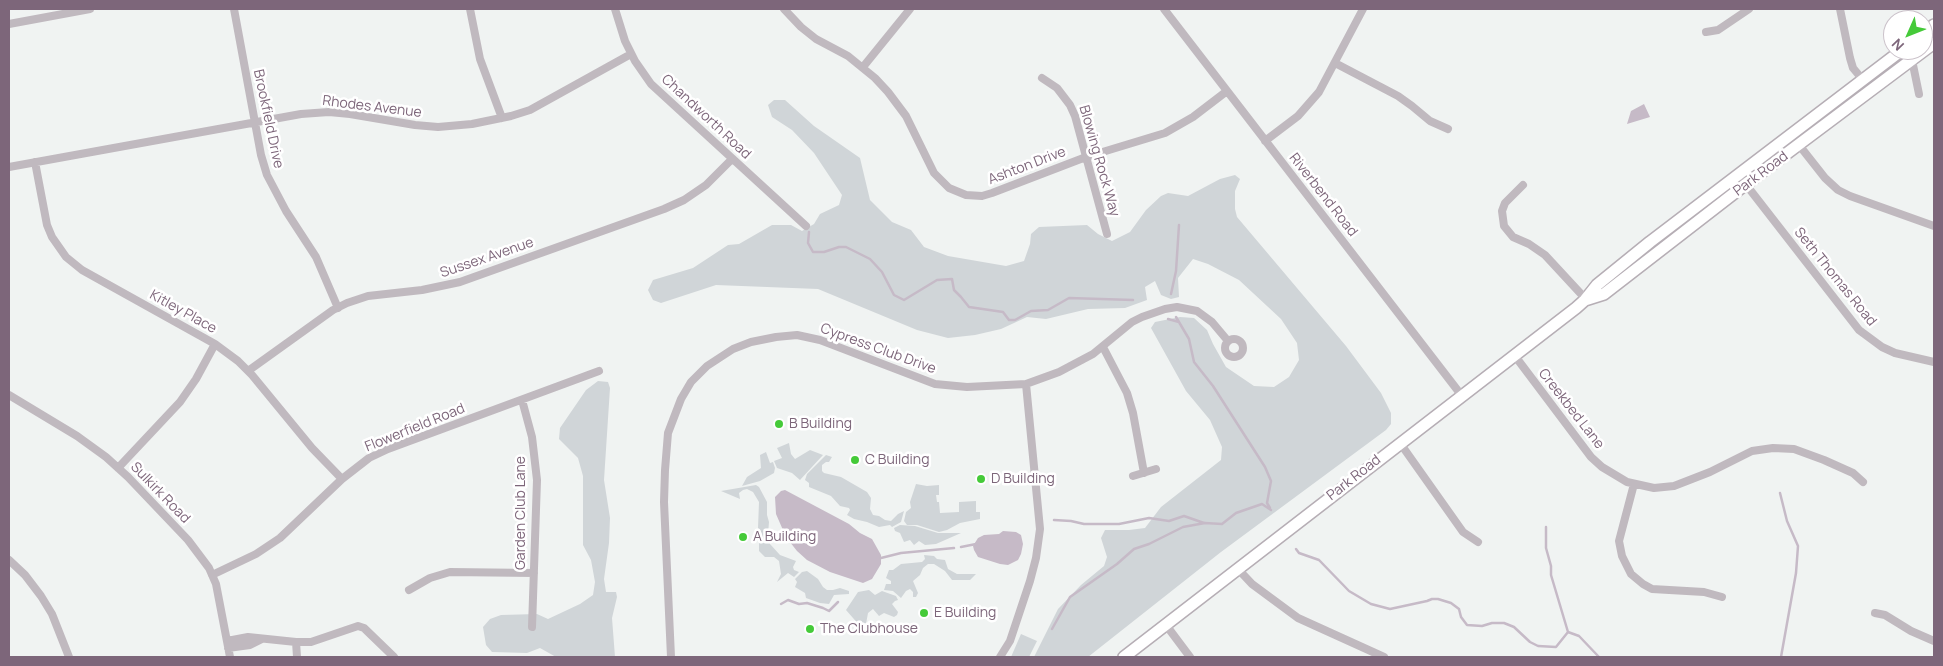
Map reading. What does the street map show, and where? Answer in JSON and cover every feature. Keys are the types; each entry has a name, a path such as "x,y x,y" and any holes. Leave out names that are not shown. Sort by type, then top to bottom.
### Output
{"main road":[{"name":"Park Road","path":"1124,657 1237,568 1515,356 1585,300 1604,279 1889,60"},
{"name":"Park Road","path":"1585,300 1604,294 1746,184 1912,60"}],"street":[{"path":"9,24 90,9"},
{"name":"Brookfield Drive","path":"234,9 261,155 273,188 316,257 338,308"},
{"path":"470,9 480,59 502,118"},
{"name":"Chandworth Road","path":"614,9 631,54 647,79 665,98 806,226"},
{"name":"Ashton Drive","path":"784,9 801,27 816,39 848,56 863,67 888,92 906,116 934,174 949,188 959,193 975,196 992,194 1086,157 1165,133 1193,117 1227,91"},
{"path":"863,67 910,9"},
{"name":"Riverbend Road","path":"1164,9 1462,396"},
{"path":"1266,141 1309,104 1319,92 1363,9"},
{"path":"1706,32 1718,30 1749,9"},
{"path":"1840,9 1850,58 1855,70 1863,80"},
{"name":"Rhodes Avenue","path":"9,167 318,112 350,114 404,124 438,126 472,124 530,110 631,54"},
{"path":"1912,60 1919,94"},
{"path":"1335,63 1398,96 1430,121 1448,130"},
{"name":"Blowing Rock Way","path":"1042,78 1057,88 1070,105 1107,234"},
{"path":"1799,145 1825,178 1838,190 1934,226"},
{"name":"Sussex Avenue","path":"248,371 338,308 368,296 422,290 460,282 664,209 684,200 706,185 732,159"},
{"name":"Kitley Place","path":"35,162 47,225 52,237 66,257 82,270 215,344 248,371 312,448 342,479"},
{"name":"Seth Thomas Road","path":"1739,174 1859,330 1888,350 1934,362"},
{"path":"1523,185 1505,203 1502,211 1504,226 1513,237 1529,244 1545,255 1585,300"},
{"name":"Cypress Club Drive","path":"671,657 664,502 668,433 681,399 691,382 707,366 733,349 751,342 797,335 820,340 935,384 967,387 1026,384 1078,364 1103,347 1132,322 1165,309 1188,308 1205,315 1228,341"},
{"path":"118,468 180,402 196,379 215,344"},
{"path":"1103,347 1127,393 1133,413 1144,473"},
{"name":"Creekbed Lane","path":"1515,356 1591,457 1614,475 1634,484 1654,488 1674,486 1710,472 1742,455 1773,448 1794,449 1824,460 1853,473 1863,482"},
{"name":"Flowerfield Road","path":"212,575 256,554 280,538 342,479 359,465 388,449 598,371"},
{"path":"1000,657 1010,641 1030,581 1036,558 1040,529 1026,384"},
{"name":"Sulkirk Road","path":"9,395 77,436 118,468 188,540 199,554 216,584 230,657"},
{"name":"Garden Club Lane","path":"522,400 530,426 536,460 537,480 532,627"},
{"path":"1400,443 1463,532 1478,542"},
{"path":"1132,476 1156,470"},
{"path":"1634,484 1620,542 1622,556 1631,574 1652,589 1704,592 1722,597"},
{"path":"9,560 25,575 41,596 58,626 70,657"},
{"path":"1237,568 1252,584 1298,618 1384,657"},
{"path":"409,590 430,578 450,572 534,573"},
{"path":"1875,613 1885,615 1911,631 1934,641"},
{"path":"1166,625 1190,657"},
{"path":"228,645 248,637 311,642 358,626 364,628 394,657"},
{"path":"296,642 297,657"}],"shaded area":[{"path":"774,100 785,100 814,126 860,158 870,200 892,222 911,230 924,247 948,256 1006,266 1024,261 1030,244 1031,234 1039,227 1087,225 1098,234 1112,241 1130,232 1146,210 1161,196 1168,193 1188,196 1220,179 1235,175 1240,179 1235,191 1237,217 1346,346 1381,393 1391,413 1391,424 1386,430 1221,552 1088,657 1034,657 1058,609 1081,585 1104,566 1107,557 1101,538 1105,530 1145,528 1161,507 1221,460 1222,447 1210,420 1186,391 1151,328 1155,322 1180,317 1194,318 1207,330 1226,367 1254,386 1274,387 1289,377 1299,360 1297,343 1281,319 1239,280 1208,264 1193,259 1178,278 1179,297 1171,299 1161,295 1155,281 1145,287 1147,300 1125,308 1088,309 1046,319 1027,317 1001,329 975,335 948,338 917,330 818,289 716,285 661,303 653,300 648,290 653,280 693,268 728,245 739,244 772,225 791,225 802,231 814,224 820,214 839,205 842,195 814,153 792,130 772,117 768,105"},
{"path":"1644,104 1650,117 1627,124 1631,111"},
{"path":"598,381 608,382 610,388 604,480 610,518 604,579 606,592 616,592 617,597 612,618 615,657 556,657 540,648 527,653 492,652 486,645 483,627 490,619 501,615 537,614 548,619 580,604 593,595 595,582 591,560 583,545 583,476 578,458 559,439 560,428 586,390"},
{"path":"789,443 791,454 795,459 810,450 823,455 800,480 792,473 777,468 774,461 782,458 777,448"},
{"path":"766,452 770,463 773,462 774,473 760,481 742,486 747,477 761,468 760,455"},
{"path":"826,455 832,457 829,462 822,465 824,473 841,477 867,492 871,498 870,509 873,515 891,521 904,511 901,522 892,527 890,525 879,527 854,519 847,515 850,510 849,508 840,506 831,496 809,487 809,483 805,480 807,474"},
{"path":"916,484 927,486 939,485 939,495 936,495 940,513 959,512 959,502 976,501 976,512 980,512 980,519 960,523 939,532 917,525 907,525 904,521 906,512 911,508 910,502"},
{"path":"756,485 767,502 770,544 780,555 796,561 793,567 794,570 799,572 794,577 788,573 777,582 781,574 779,561 774,557 765,557 759,551 759,540 762,534 758,528 759,502 753,492 747,489 743,490 739,493 740,499 721,491"},
{"path":"785,490 849,524 860,533 872,539 881,555 881,564 872,579 863,583 830,572 807,560 797,551 786,537 776,514 775,497"},
{"path":"900,525 915,526 938,533 961,533 936,544 925,545 919,541 914,545 910,540 904,542 900,533 895,531 894,528"},
{"path":"1003,531 1016,532 1021,535 1023,544 1018,560 1008,565 978,557 973,546 978,538 984,535 999,534"},
{"path":"924,555 945,560 948,569 957,574 976,574 970,580 952,580 945,571 934,564 928,564 913,581 918,593 916,597 913,597 913,592 910,589 901,598 893,591 884,590 886,584 891,584 891,581 886,578 889,570 893,570 901,564 922,562 925,559"},
{"path":"807,571 818,579 827,590 840,588 849,591 849,594 834,595 829,604 806,598 805,593 795,587 797,582 795,579 802,572"},
{"path":"869,590 875,595 882,591 896,596 898,600 892,604 898,612 897,615 894,617 884,613 879,616 873,609 868,613 866,624 860,626 846,610 858,592"},
{"path":"1021,634 1037,641 1029,657 1011,657"}],"waterway":[{"path":"1171,294 1176,271 1179,225"},
{"path":"809,232 808,243 813,252 824,252 839,247 846,247 870,259 882,272 894,295 904,300 937,280 952,279 954,290 969,307 1003,312 1009,320 1015,320 1031,311 1048,310 1069,298 1133,300"},
{"path":"1176,317 1189,339 1194,362 1213,386 1265,467 1271,481 1267,503 1270,508"},
{"path":"1168,319 1179,322"},
{"path":"1780,493 1787,521 1798,546 1796,573 1781,657"},
{"path":"1052,629 1070,597 1117,564 1134,549 1149,544 1183,527 1205,523 1222,524 1236,513 1262,504 1271,510"},
{"path":"1054,520 1084,524 1119,524 1149,518 1169,521 1184,516 1204,523"},
{"path":"1546,527 1546,548 1551,566 1551,575 1568,632"},
{"path":"961,547 976,544"},
{"path":"881,558 901,553 954,548"},
{"path":"1296,549 1299,553 1319,560 1349,591 1371,604 1390,609 1438,599 1451,603 1459,609 1461,617 1467,625 1482,626 1492,623 1504,623 1514,627 1530,642 1538,646 1556,647 1568,632"},
{"path":"781,604 788,600 799,604 807,603 829,611 838,602"},
{"path":"1568,632 1579,636 1599,657"}],"place":[{"name":"B Building","path":"779,424"},
{"name":"C Building","path":"855,460"},
{"name":"D Building","path":"981,479"},
{"name":"A Building","path":"743,537"},
{"name":"E Building","path":"924,613"},
{"name":"The Clubhouse","path":"810,629"}]}
